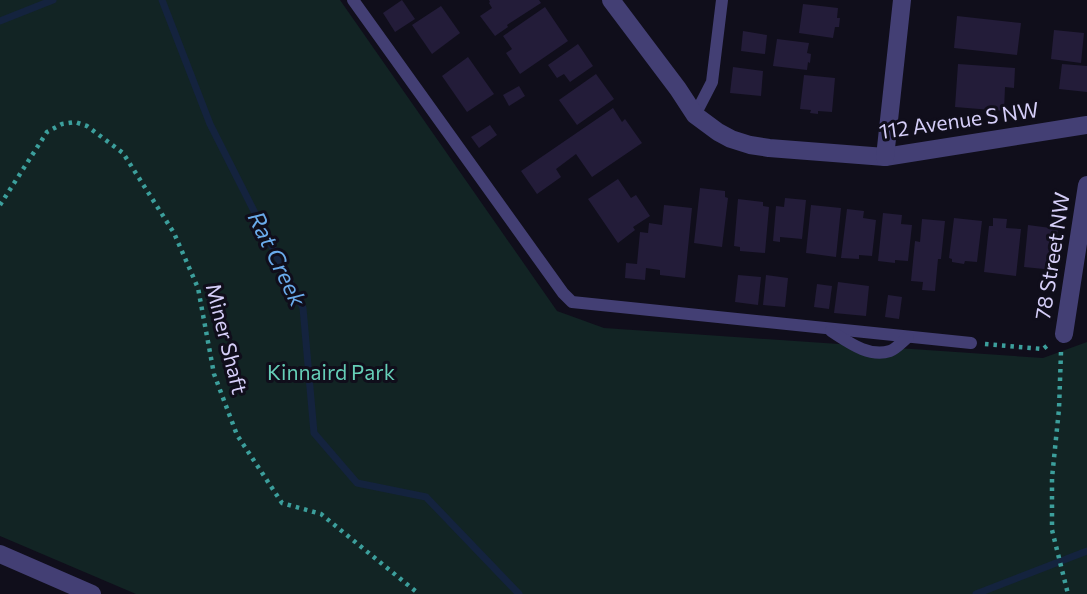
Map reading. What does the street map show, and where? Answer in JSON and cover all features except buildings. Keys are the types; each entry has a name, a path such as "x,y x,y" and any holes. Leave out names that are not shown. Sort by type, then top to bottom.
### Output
{"street":[{"name":"112 Avenue S NW","path":"611,0 695,115 718,132 750,145 885,157 1087,125"},
{"path":"885,157 902,0"},
{"name":"78 Street NW","path":"1064,334 1087,185"},
{"path":"0,554 92,594"}],"lane":[{"path":"352,0 572,302 971,343"},
{"path":"695,115 712,82 722,0"},
{"path":"828,329 857,348 873,352 890,351 908,337"}],"path":[{"name":"Miner Shaft","path":"0,205 47,132 62,124 75,122 87,126 123,153 174,233 198,288 214,374 237,435 282,503 321,514 419,594"},
{"path":"971,343 1043,349 1064,334"},
{"path":"1064,334 1052,478 1052,530 1068,594"}],"green space":[{"name":"Kinnaird Park","path":"0,0 340,0 557,311 604,328 1043,358 1087,342 1087,594 136,594 0,536"}],"waterway":[{"name":"Rat Creek","path":"0,21 53,0"},
{"name":"Rat Creek","path":"162,0 210,124 303,308 314,433 357,483 426,497 519,594"},
{"name":"Rat Creek","path":"976,594 1087,551"}]}
